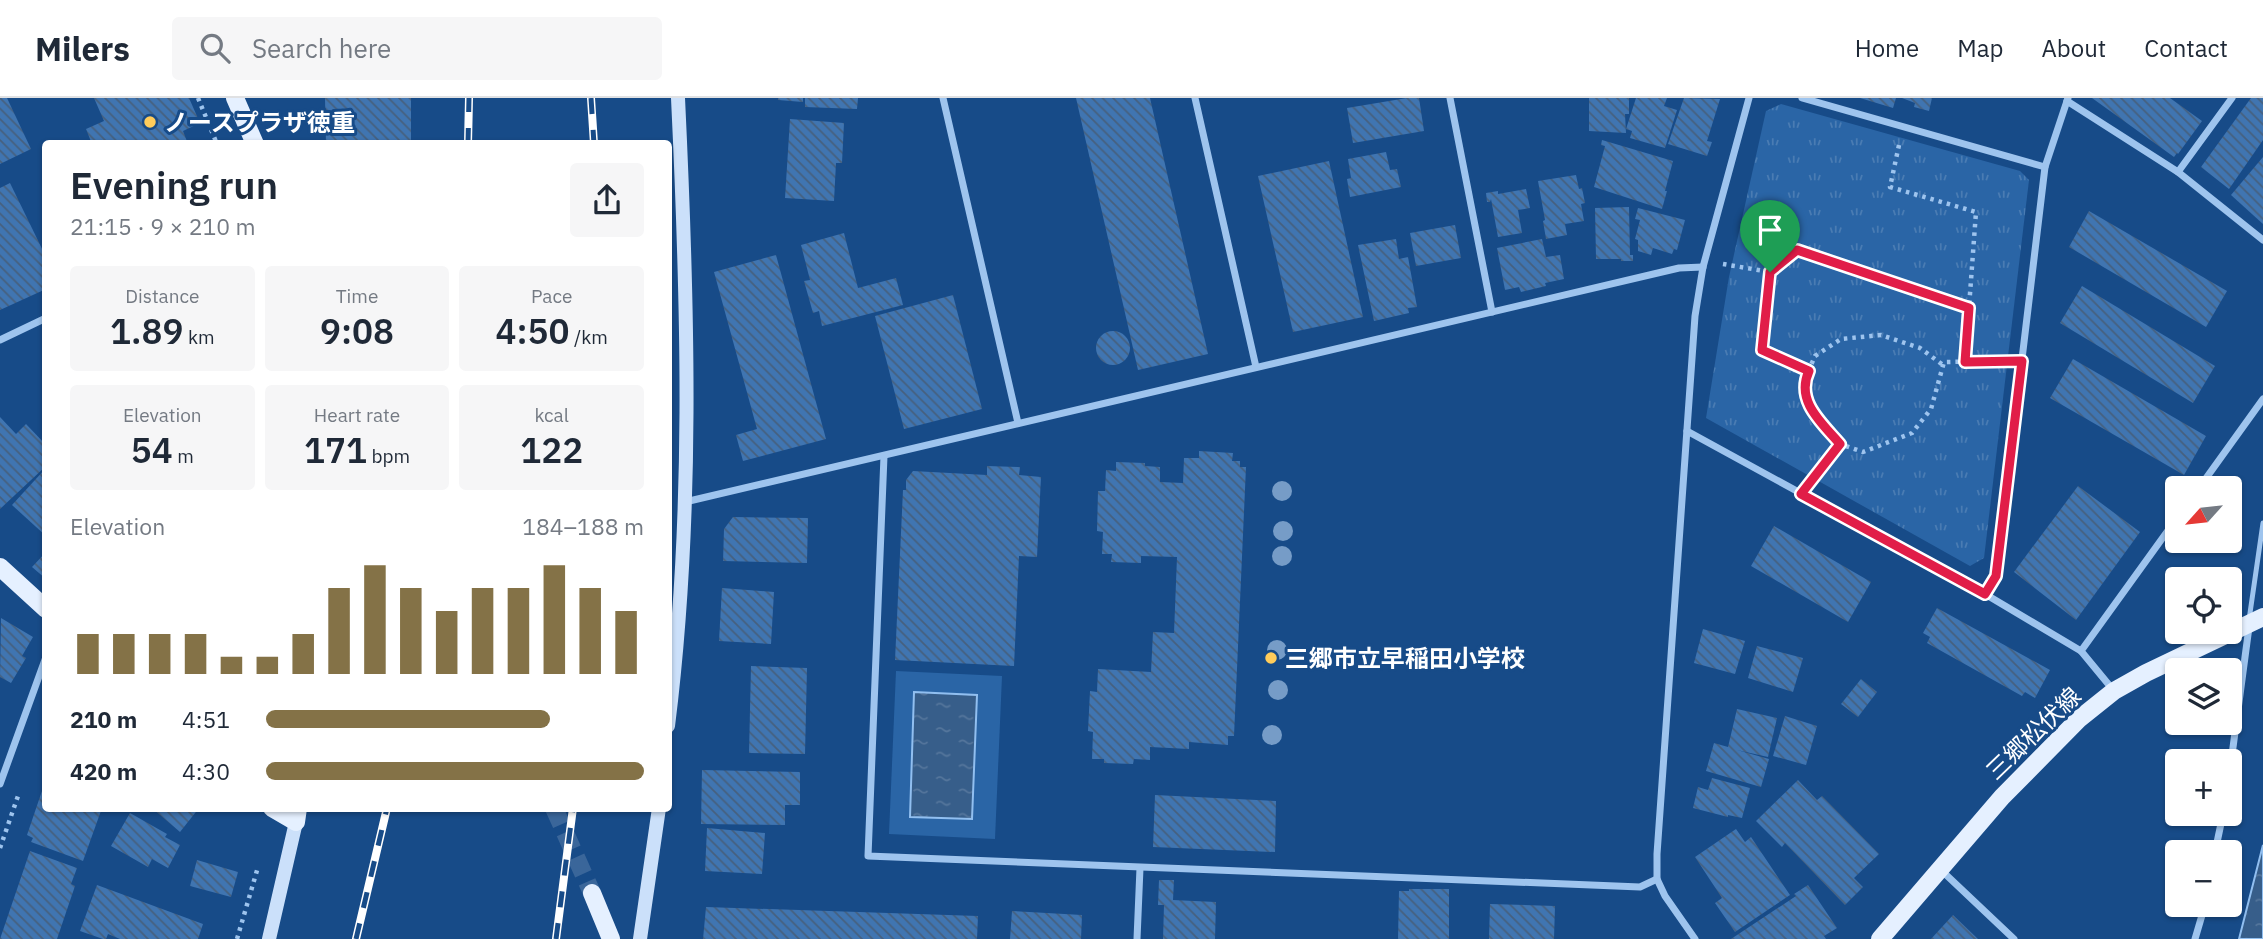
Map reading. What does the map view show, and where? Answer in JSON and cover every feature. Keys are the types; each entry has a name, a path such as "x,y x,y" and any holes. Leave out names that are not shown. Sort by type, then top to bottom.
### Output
{"main road":[{"path":"235,98 253,140"},
{"path":"0,567 42,604"},
{"name":"三郷松伏線","path":"1880,939 2011,787 2079,719 2114,691 2146,673 2256,620"},
{"path":"592,893 611,939"}],"street":[{"path":"672,693 685,502 686,269 678,98"},
{"path":"943,98 1018,424"},
{"path":"1195,98 1256,367"},
{"path":"1450,98 1492,312"},
{"path":"1695,939 1665,896 1657,879 1695,316 1703,267 1749,98"},
{"path":"1802,98 2045,167"},
{"path":"2178,172 2232,98"},
{"path":"1985,594 1996,576 2045,167 2068,99 2178,172 2263,240"},
{"path":"685,502 1679,268 1703,267"},
{"path":"0,340 42,320"},
{"path":"2208,476 2263,400"},
{"path":"1687,431 1985,594 2081,651 2114,691"},
{"path":"884,456 868,856 1640,887 1657,879"},
{"path":"2081,651 2165,535"},
{"path":"2234,749 2256,620"},
{"path":"0,784 42,668"},
{"path":"640,939 658,812"},
{"path":"269,939 297,815"},
{"path":"1137,939 1140,868"},
{"path":"1941,870 2014,939"},
{"path":"2195,939 2201,917"}],"lane":[{"path":"2256,620 2263,523"}],"path":[{"path":"198,98 215,140"},
{"path":"1904,127 1890,187 1976,212 1965,362"},
{"path":"1809,371 1762,350 1770,272 1797,250 1969,308"},
{"path":"1725,252 1723,264 1770,272"},
{"path":"1943,365 1920,348 1881,334 1842,338 1815,356 1804,381 1809,407 1840,444 1863,452 1912,433 1931,409 1944,362 2022,361"},
{"path":"1801,494 1840,444"},
{"path":"237,939 261,859"}],"green space":[{"path":"1781,104 2020,171 2029,180 1984,558 1970,566 1706,418 1729,277 1766,111"},
{"path":"896,671 1002,676 995,839 889,834"}],"water":[{"path":"914,692 977,695 972,819 910,817"},
{"path":"2263,845 2263,939 2239,939"}],"building":[{"path":"0,98 7,98 31,149 0,164"},
{"name":"ノースプラザ徳重","path":"94,98 189,98 200,123 183,131 186,140 90,140 86,129 104,121"},
{"path":"325,98 411,98 411,140 326,140"},
{"path":"803,98 803,102 778,100"},
{"path":"805,98 858,98 857,109 805,107"},
{"path":"1076,98 1150,98 1208,354 1138,370"},
{"path":"1419,98 1424,131 1353,143 1347,108"},
{"path":"1589,98 1629,98 1629,114 1625,114 1626,133 1589,131"},
{"path":"1636,98 1667,98 1664,106 1677,110 1665,148 1630,138 1632,131 1626,129"},
{"path":"1684,98 1720,99 1707,141 1712,142 1707,156 1668,144"},
{"path":"1860,98 1896,98 1893,108"},
{"path":"1902,98 1932,98 1929,111 1914,107 1915,103"},
{"path":"2092,98 2170,98 2202,121 2174,157"},
{"path":"2251,98 2263,98 2263,140 2229,189 2201,167"},
{"path":"790,119 844,123 842,163 836,163 834,201 785,198"},
{"path":"1602,140 1673,161 1662,209 1594,187 1605,146 1601,145"},
{"path":"1386,152 1390,170 1397,169 1401,187 1350,197 1348,159"},
{"path":"2263,157 2263,224 2231,195"},
{"path":"1329,161 1363,317 1293,332 1258,176"},
{"path":"1576,175 1585,203 1581,204 1584,221 1565,224 1567,235 1546,239 1538,181"},
{"path":"10,183 42,249 42,291 0,310 0,188"},
{"path":"1526,189 1530,208 1518,210 1522,233 1498,237 1491,199 1487,202 1486,193 1498,191 1498,194"},
{"path":"1629,207 1630,255 1633,255 1633,261 1596,259 1595,208"},
{"path":"1638,208 1685,220 1677,250 1674,249 1672,254 1653,248 1651,255 1638,251 1638,240 1635,239 1640,220 1635,219"},
{"path":"2089,211 2227,291 2206,327 2069,247"},
{"path":"1455,225 1461,258 1416,266 1410,233"},
{"path":"844,233 858,288 896,278 903,305 822,326 819,311 813,313 804,281 810,280 801,245"},
{"path":"1396,239 1399,259 1408,257 1417,307 1408,308 1409,313 1374,321 1358,245"},
{"path":"1542,239 1546,257 1560,255 1564,279 1521,292 1519,287 1505,290 1497,248"},
{"path":"776,255 826,439 743,461 736,435 757,429 714,272"},
{"path":"2082,286 2215,366 2193,403 2060,323"},
{"path":"953,295 982,409 904,429 875,316"},
{"path":"1113,331 1125,336 1130,348 1125,360 1113,365 1101,360 1096,348 1101,336"},
{"path":"2073,359 2206,436 2184,475 2050,398"},
{"path":"0,417 16,434 26,424 42,441 42,470 0,509"},
{"path":"1199,451 1233,453 1232,461 1240,461 1240,467 1246,467 1234,736 1228,736 1228,745 1189,742 1189,749 1150,747 1150,760 1134,759 1133,764 1104,763 1104,759 1092,759 1093,732 1088,731 1090,691 1097,692 1098,669 1151,672 1153,632 1174,633 1177,557 1141,556 1141,563 1111,562 1112,554 1102,554 1103,532 1097,531 1098,491 1105,491 1106,470 1116,471 1116,462 1145,463 1145,466 1160,467 1160,482 1183,483 1184,458 1199,458"},
{"path":"987,466 1020,467 1019,475 1041,477 1037,557 1019,556 1014,666 895,660 903,490 906,490 906,480 913,471 987,475"},
{"path":"42,472 42,532 12,505"},
{"path":"2078,486 2140,532 2076,620 2014,572"},
{"path":"733,517 808,518 807,563 723,561 724,529"},
{"path":"1774,526 1871,582 1848,622 1751,566"},
{"path":"42,556 42,576 32,567"},
{"path":"722,588 774,592 771,644 719,641"},
{"path":"1937,608 2050,670 2035,698 2025,692 2022,696 1927,643 1930,637 1923,633"},
{"path":"1,618 33,637 22,656 26,658 11,683 0,677"},
{"path":"1703,629 1745,641 1735,674 1694,663"},
{"path":"1757,646 1803,658 1793,692 1748,678"},
{"path":"751,666 807,668 805,754 749,753"},
{"path":"1861,679 1877,692 1858,717 1841,704"},
{"path":"1737,709 1777,718 1768,757 1737,750 1769,759 1761,787 1706,771 1714,743 1728,747"},
{"path":"1785,716 1817,726 1806,765 1773,756"},
{"path":"702,770 800,772 800,805 785,805 785,825 701,824"},
{"path":"1712,778 1750,788 1742,818 1693,808 1698,787 1708,790"},
{"path":"1798,780 1817,800 1822,796 1879,854 1854,878 1863,887 1845,905 1785,843 1782,847 1756,821"},
{"path":"42,791 42,812 101,812 83,861 31,842 33,838 27,835"},
{"path":"1155,795 1276,801 1275,852 1153,847"},
{"path":"157,812 196,812 180,832"},
{"path":"130,813 167,834 165,837 180,845 168,868 152,859 148,867 111,846"},
{"path":"707,828 765,833 762,874 705,871"},
{"path":"1736,829 1745,842 1751,837 1790,895 1735,932 1715,903 1722,898 1695,857"},
{"path":"30,851 77,868 71,884 75,886 57,939 0,939"},
{"path":"197,860 238,872 231,897 190,886"},
{"path":"1159,880 1174,880 1173,900 1216,902 1215,939 1163,939 1164,905 1158,905"},
{"path":"97,885 203,924 198,939 120,939 108,934 106,939 103,939 80,931"},
{"path":"1808,885 1837,928 1824,936 1826,939 1731,939 1796,896 1794,894"},
{"path":"1449,889 1449,939 1398,939 1399,891"},
{"path":"1490,904 1555,906 1554,939 1489,939"},
{"path":"706,907 978,916 977,939 703,939"},
{"path":"1012,911 1082,915 1081,939 1010,939"},
{"path":"1953,915 1978,939 1931,939"}],"tunnel":[{"path":"556,812 592,893"}],"railway":[{"path":"468,140 469,98"},
{"path":"591,98 594,140"},
{"path":"356,939 386,812"},
{"path":"556,939 572,812"}],"place":[{"name":"ノースプラザ徳重","path":"150,122"},
{"name":"三郷市立早稲田小学校","path":"1271,658"}],"route":[{"path":"1797,250 1969,308 1965,362 2022,361 1996,576 1985,594 1801,494 1840,444 1809,407 1804,381 1809,371 1762,350 1770,272 1797,250"}]}
